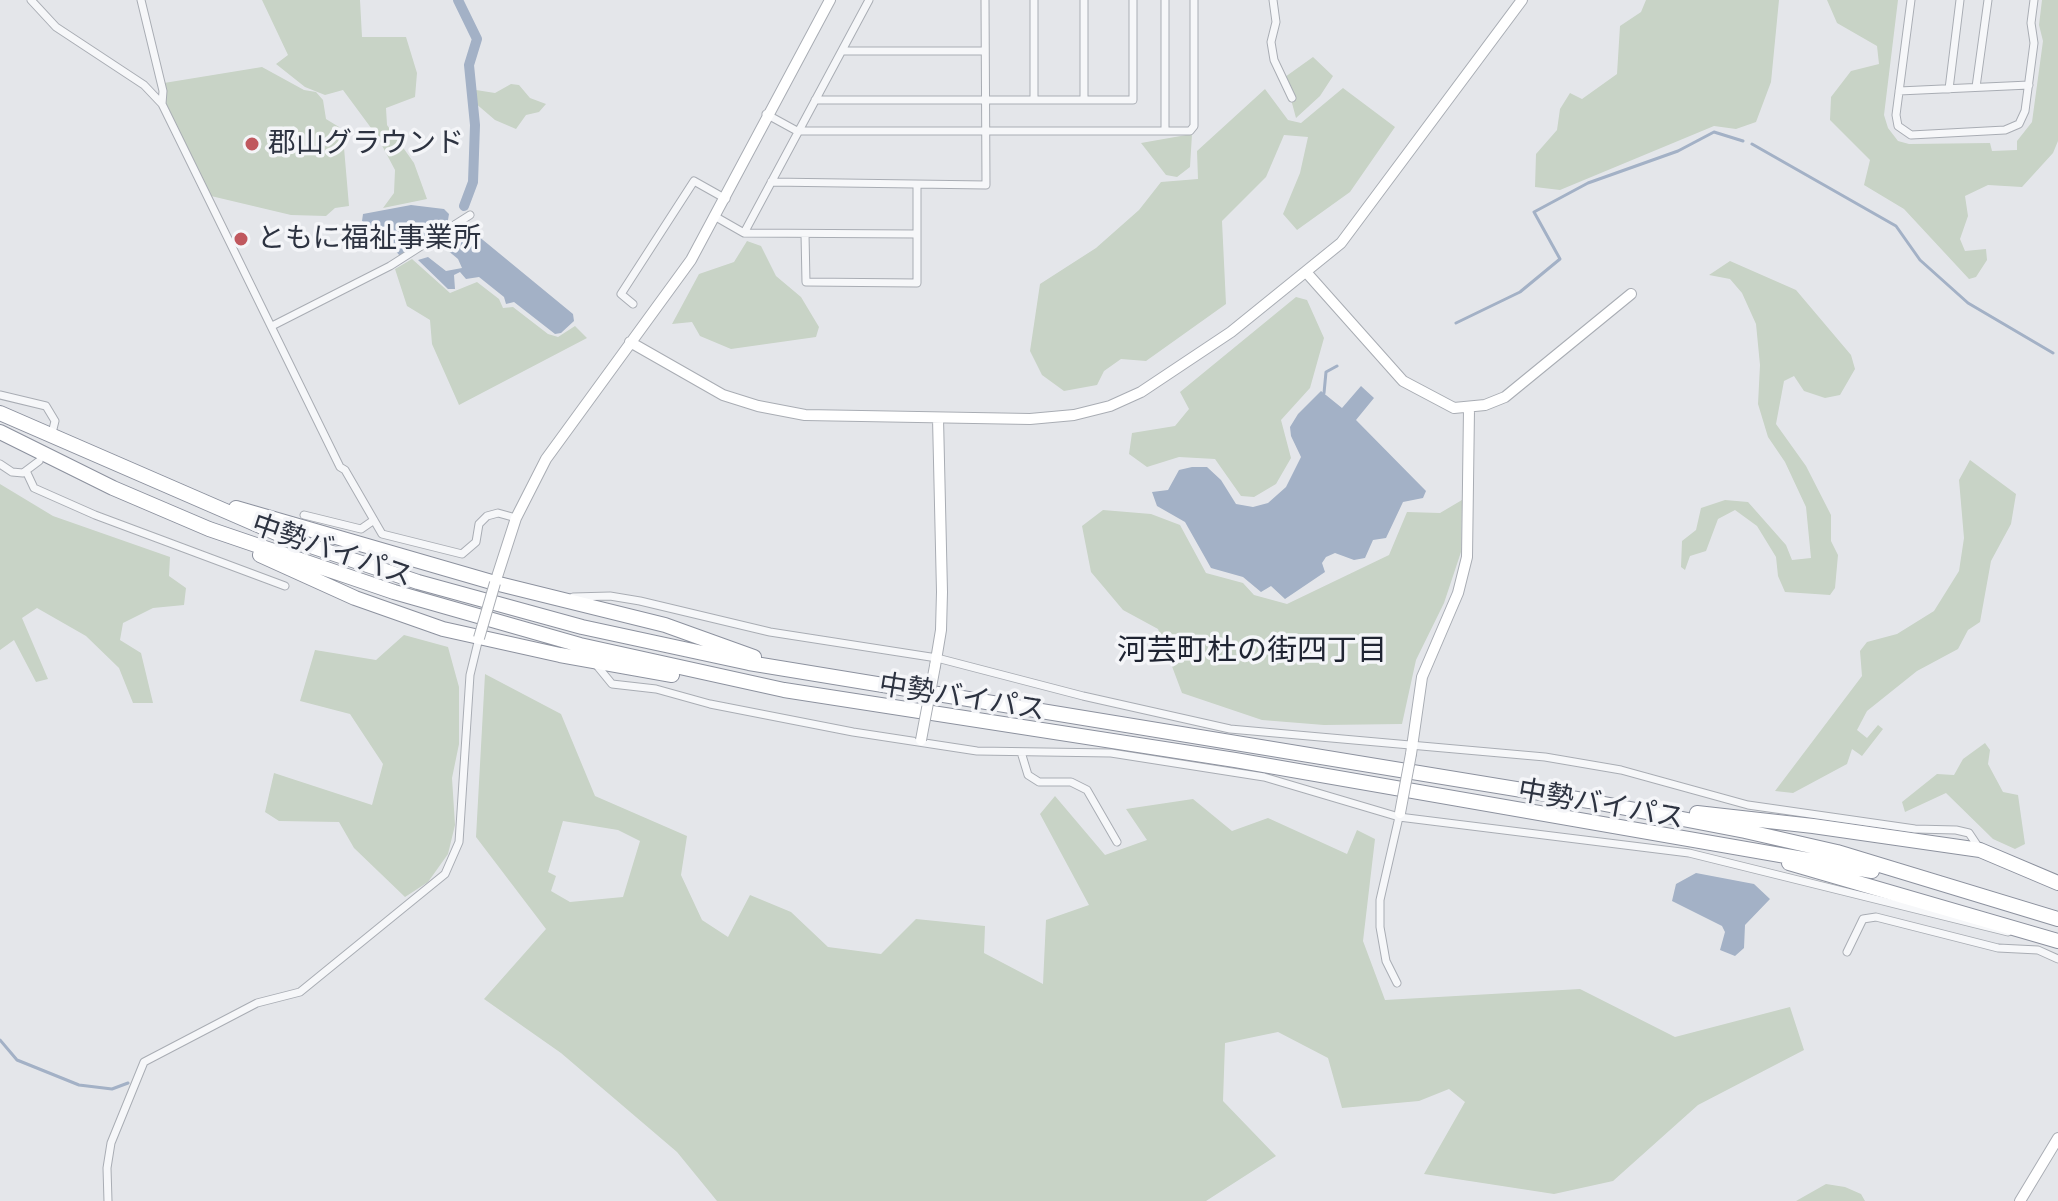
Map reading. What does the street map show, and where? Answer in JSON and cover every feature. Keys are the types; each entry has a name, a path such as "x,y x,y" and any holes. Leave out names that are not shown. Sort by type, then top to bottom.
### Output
{"highway":[{"name":"中勢バイパス","path":"0,413 290,539 458,594 582,627 794,670 1589,801 1837,852 2058,919"},
{"name":"中勢バイパス","path":"0,432 113,488 209,529 478,618 580,645 784,690 1235,760 1951,887"},
{"path":"145,478 264,517 495,583 566,598 665,625 794,670"},
{"path":"209,529 355,598 479,638 721,684 784,690"},
{"path":"1589,801 1813,826 1980,850 2058,883"},
{"path":"1688,839 1816,870 2058,941"}],"street":[{"path":"31,0 56,27 144,85 162,104 340,467 345,470 382,534 455,555 473,546 479,524 487,516 498,513 516,518"},
{"path":"141,0 163,91 162,104"},
{"path":"108,1201 107,1168 111,1143 144,1062 257,1003 300,992 445,874 459,842 469,685 479,638 516,518 546,459 673,287 716,217 766,114 830,0"},
{"path":"744,233 869,0"},
{"path":"771,182 986,185 985,0"},
{"path":"1034,0 1034,100"},
{"path":"1084,0 1084,100"},
{"path":"815,100 1133,100 1133,0"},
{"path":"1165,0 1165,130"},
{"path":"766,114 797,131 1190,131 1194,126 1194,0"},
{"path":"1273,0 1276,22 1271,42 1274,60 1292,98"},
{"path":"630,342 723,395 805,415 1053,418 1110,406 1141,392 1231,332 1306,272 1358,225 1522,0"},
{"path":"1911,0 1896,115 1902,131 1911,135 2014,127 2023,119 2034,43 2031,23 2034,0"},
{"path":"1949,89 1960,0"},
{"path":"1976,87 1988,0"},
{"path":"842,51 985,51"},
{"path":"1899,91 2029,85"},
{"path":"633,304 621,294 694,181 726,199"},
{"path":"805,234 806,282 917,283 917,185"},
{"path":"272,326 390,266 470,215"},
{"path":"716,217 744,233 916,234"},
{"path":"1306,272 1403,381 1433,400 1454,408 1469,409 1505,397 1631,294"},
{"path":"0,395 46,406 55,421 52,433"},
{"path":"1397,983 1386,961 1380,927 1380,900 1400,815 1422,677 1458,593 1467,557 1469,409"},
{"path":"921,742 936,662 942,592 938,418"},
{"path":"0,464 12,472 27,473 39,461"},
{"path":"27,473 34,488 85,511 285,586"},
{"path":"304,515 361,529 374,520"},
{"path":"566,598 610,596 738,621 770,632 936,662 1230,729 1412,749 1545,757 1621,770 1748,805 1915,829 1956,830 1969,833 1980,850"},
{"path":"592,660 612,684 656,689 710,704 921,742 1021,752 1111,753 1264,777 1400,815 1689,853 1919,909 1995,931 2026,931"},
{"path":"1021,752 1028,775 1039,782 1071,782 1087,790 1117,842"},
{"path":"1847,952 1863,919 1876,917 1998,948 2038,950 2058,959"},
{"path":"2020,1201 2058,1138"}],"shaded area":[{"path":"262,0 360,0 362,37 406,37 417,73 415,97 386,108 387,125 414,163 427,199 383,208 394,193 395,170 377,136 343,90 325,95 305,87 276,64 288,55"},
{"path":"1646,0 1779,0 1771,82 1756,122 1736,129 1714,126 1560,190 1535,187 1536,154 1557,130 1560,109 1570,93 1582,99 1617,74 1620,26 1641,12"},
{"path":"1827,0 1898,0 1884,115 1888,128 1898,141 1909,144 1990,143 1992,151 2017,150 2017,141 2032,122 2043,41 2039,25 2042,0 2058,0 2058,141 2053,153 2022,187 1988,185 1965,196 1968,216 1960,239 1965,251 1986,249 1987,260 1976,277 1969,279 1904,209 1864,185 1870,160 1830,120 1831,97 1851,71 1879,64 1877,46 1837,23"},
{"path":"1313,57 1333,76 1320,96 1296,118 1285,77"},
{"path":"262,67 304,90 316,92 323,100 326,119 339,127 343,136 349,206 335,208 326,216 291,215 211,196 166,104 164,83"},
{"path":"511,84 519,85 530,98 546,104 539,112 526,115 516,129 495,120 474,102 476,90 495,93"},
{"path":"1343,88 1395,127 1350,192 1297,230 1283,214 1300,173 1308,137 1284,135 1266,177 1222,221 1226,304 1146,361 1121,359 1104,371 1097,385 1064,391 1042,375 1030,351 1040,284 1096,248 1139,210 1161,182 1198,179 1197,151 1265,89 1288,120 1301,123"},
{"path":"1192,134 1190,167 1177,177 1166,175 1141,143"},
{"path":"747,241 761,246 776,276 801,297 819,327 816,337 731,349 700,336 692,322 672,324 699,274 734,262"},
{"path":"412,259 450,293 477,282 499,299 503,308 513,307 548,334 558,337 575,326 587,338 459,405 432,344 430,320 407,306 395,269"},
{"path":"1730,261 1796,290 1851,355 1855,369 1840,395 1825,398 1804,391 1794,376 1784,381 1776,424 1806,466 1831,515 1831,541 1838,555 1835,588 1830,595 1785,592 1778,576 1776,557 1757,526 1735,510 1718,519 1706,551 1690,556 1685,570 1681,567 1682,541 1696,530 1701,508 1725,500 1748,502 1786,545 1792,560 1811,558 1806,507 1785,462 1768,437 1758,404 1760,365 1756,324 1742,293 1730,279 1709,275"},
{"path":"1296,297 1307,300 1324,338 1310,388 1281,420 1291,458 1276,484 1254,497 1241,496 1215,459 1179,457 1147,467 1129,454 1132,433 1175,426 1189,409 1180,392"},
{"path":"1970,460 2016,494 2011,524 1991,561 1980,622 1968,630 1958,649 1917,671 1867,711 1857,730 1867,738 1878,725 1883,729 1862,756 1852,749 1847,764 1793,793 1775,791 1862,676 1860,651 1867,642 1897,634 1934,611 1959,571 1964,538 1959,480"},
{"path":"0,484 53,516 170,557 169,576 186,588 184,605 153,608 123,623 120,640 141,653 153,703 133,703 119,668 86,636 37,608 22,618 48,679 36,682 14,640 0,650"},
{"path":"1462,500 1461,552 1444,603 1416,660 1402,724 1324,725 1262,720 1182,693 1158,629 1123,610 1091,572 1082,526 1103,510 1151,514 1180,525 1206,573 1243,583 1254,595 1287,604 1389,555 1407,512 1440,513"},
{"path":"404,635 448,647 459,687 459,744 452,778 455,825 448,854 428,882 405,897 354,848 339,822 279,821 265,812 274,773 372,805 383,764 350,714 300,701 315,650 376,660"},
{"path":"485,674 561,714 595,796 687,836 681,875 702,920 728,937 750,895 791,912 828,947 881,954 916,919 985,926 984,953 1043,984 1046,920 1089,905 1040,814 1055,796 1105,855 1147,840 1126,809 1193,799 1232,831 1268,818 1347,854 1357,830 1375,839 1363,941 1385,1000 1580,989 1675,1037 1790,1007 1804,1050 1698,1105 1613,1181 1554,1194 1424,1174 1465,1102 1449,1089 1419,1101 1342,1108 1328,1058 1278,1032 1225,1043 1223,1101 1276,1156 1206,1201 717,1201 677,1152 561,1053 484,999 546,929 476,837","holes":["563,821 618,830 640,841 623,897 570,902 551,891 556,876 548,872"]},
{"path":"1985,743 1990,750 1988,764 2003,792 2018,795 2025,844 2015,849 1993,839 1946,793 1905,812 1902,802 1937,774 1954,775 1963,759"},
{"path":"1826,1184 1845,1187 1861,1194 1865,1201 1796,1201"}],"water":[{"path":"411,205 444,209 449,214 447,226 400,256 393,248 382,248 376,231 362,221 363,214"},
{"path":"466,226 573,314 574,321 561,333 555,334 514,302 506,304 504,297 479,277 466,279 460,272 454,275 455,289 448,289 418,260 428,257 446,271 462,268 458,259 440,244"},
{"path":"1361,386 1374,398 1356,420 1426,491 1423,498 1403,502 1386,538 1373,540 1365,558 1354,560 1335,553 1326,557 1322,563 1325,572 1285,599 1271,586 1261,592 1243,577 1211,568 1185,522 1157,506 1152,492 1168,490 1179,470 1192,467 1207,467 1221,480 1236,504 1253,507 1268,503 1286,487 1301,457 1290,427 1298,414 1321,391 1342,408"},
{"path":"1696,873 1754,884 1770,899 1745,925 1744,948 1735,956 1720,950 1725,932 1722,926 1672,901 1676,884"}],"waterway":[{"path":"458,0 477,39 469,65 475,125 473,182 464,206"},
{"path":"1456,323 1520,292 1560,259 1534,212 1588,183 1678,151 1714,132 1743,141"},
{"path":"1752,144 1896,226 1920,260 1968,303 2053,353"},
{"path":"1324,393 1326,372 1337,366"},
{"path":"0,1040 17,1060 79,1085 112,1089 128,1083"}],"place":[{"name":"郡山グラウンド","path":"252,144"},
{"name":"ともに福祉事業所","path":"241,239"}],"district":[{"name":"河芸町杜の街四丁目","path":"1252,651"}]}
